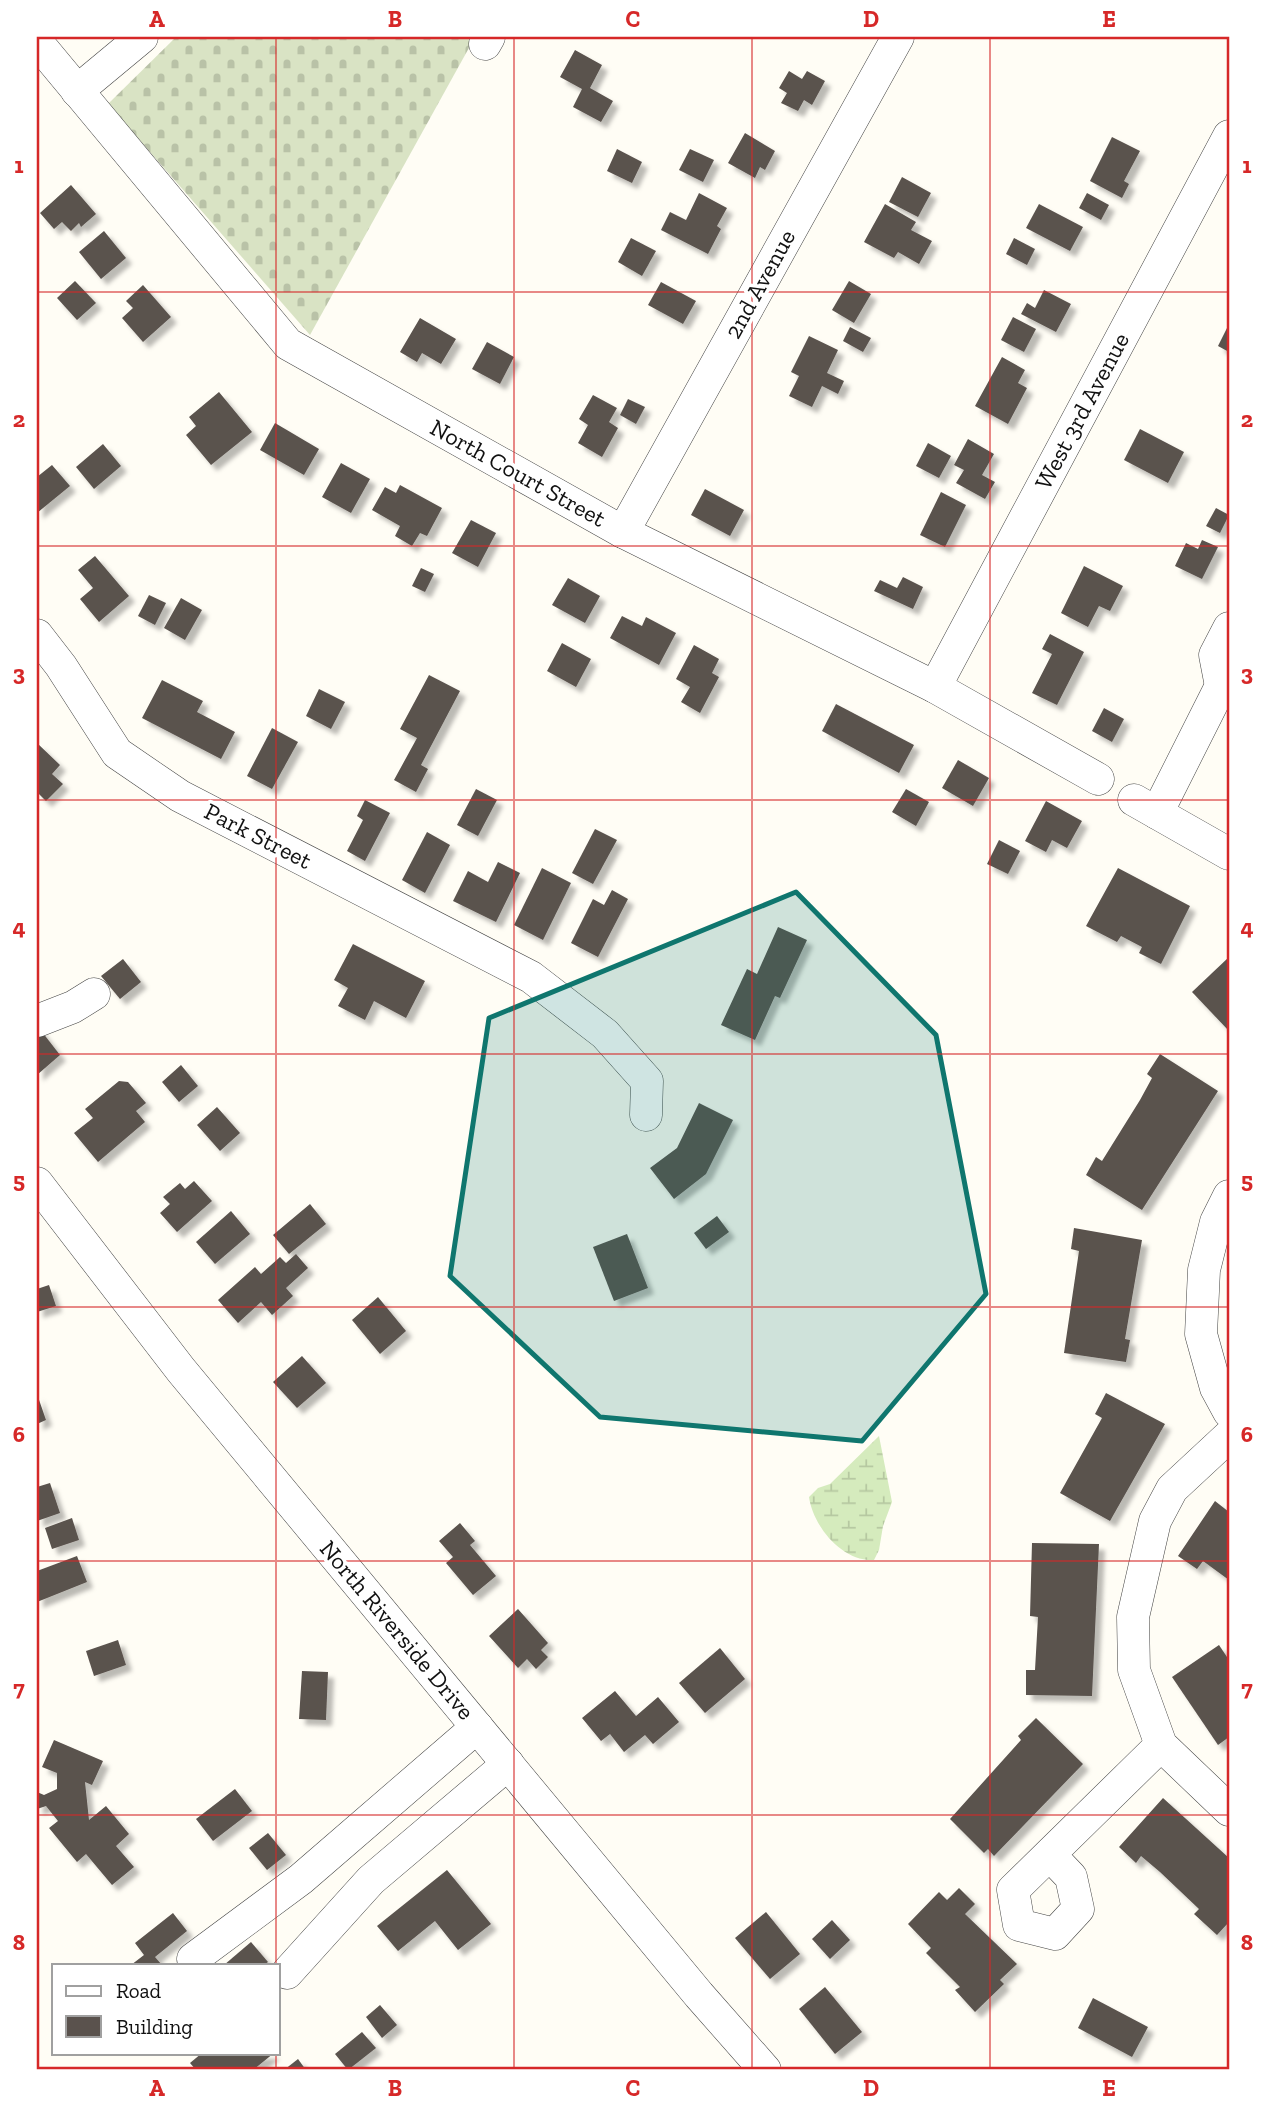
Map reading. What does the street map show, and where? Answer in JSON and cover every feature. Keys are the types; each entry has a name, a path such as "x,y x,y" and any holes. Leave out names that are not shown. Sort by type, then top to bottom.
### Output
{"street":[{"path":"77,91 142,37"},
{"name":"2nd Avenue","path":"623,532 898,37"},
{"name":"North Court Street","path":"37,42 288,344 623,532 935,687 1098,779"},
{"name":"West 3rd Avenue","path":"935,687 1229,136"},
{"path":"1229,628 1215,655 1225,684 1146,806 1229,854"},
{"name":"Park Street","path":"37,635 61,666 117,753 180,796 531,976 605,1034 648,1081 646,1115"},
{"path":"37,1021 73,1007 94,994"},
{"name":"North Riverside Drive","path":"37,1183 181,1370 699,1995 765,2070"},
{"path":"1229,1196 1216,1222 1204,1270 1201,1334 1216,1388 1229,1412"},
{"path":"1229,1436 1172,1489 1155,1521 1133,1617 1134,1670 1161,1745 1229,1810"},
{"path":"193,1959 301,1879 477,1727"},
{"path":"1050,1855 1161,1745"},
{"path":"287,1973 371,1880 508,1764"}],"highlighted area":[{"path":"796,892 936,1035 986,1294 862,1441 600,1417 450,1276 489,1018"}],"green space":[{"path":"176,37 475,37 310,335 108,104"},
{"path":"879,1436 892,1502 874,1560 862,1559 840,1549 831,1540 816,1519 809,1497 818,1488 830,1484"}],"building":[{"path":"575,50 602,65 590,88 613,101 601,122 573,107 582,89 560,77"},
{"path":"789,71 802,79 807,71 825,81 812,105 804,100 798,111 781,103 787,93 779,88"},
{"path":"745,133 775,151 765,170 760,167 755,178 728,163"},
{"path":"1112,137 1140,151 1124,181 1129,184 1122,198 1090,181"},
{"path":"617,149 642,162 632,183 607,171"},
{"path":"690,149 714,160 703,182 679,170"},
{"path":"902,177 931,193 918,217 889,202"},
{"path":"71,185 96,214 81,227 79,223 71,231 62,222 54,229 40,213"},
{"path":"699,193 727,208 717,226 721,229 708,254 661,230 670,212 686,220"},
{"path":"1087,193 1109,205 1101,220 1079,208"},
{"path":"885,204 916,222 911,230 932,241 919,264 898,252 894,258 864,242"},
{"path":"1039,204 1083,227 1070,251 1026,228"},
{"path":"104,231 126,258 101,279 79,252"},
{"path":"631,238 656,251 642,276 618,262"},
{"path":"1014,238 1035,249 1027,265 1006,254"},
{"path":"75,281 96,303 77,320 57,298"},
{"path":"849,281 871,294 854,323 832,310"},
{"path":"661,282 696,301 683,324 648,305"},
{"path":"143,285 171,317 143,342 122,318 133,308 126,301"},
{"path":"1044,290 1071,304 1056,332 1021,314 1027,303 1035,308"},
{"path":"1013,317 1036,329 1024,352 1001,340"},
{"path":"420,318 456,339 441,364 422,353 417,362 400,352"},
{"path":"1229,324 1229,352 1218,346"},
{"path":"850,327 871,338 863,352 843,341"},
{"path":"809,336 838,350 827,373 844,381 838,394 822,386 812,407 789,396 799,376 791,372"},
{"path":"487,342 514,357 500,384 472,369"},
{"path":"1002,357 1025,370 1018,383 1027,388 1008,424 975,406"},
{"path":"219,392 252,432 211,465 186,435 196,426 189,417"},
{"path":"593,395 617,408 609,422 618,428 602,457 578,443 588,425 579,419"},
{"path":"628,399 645,407 636,424 620,415"},
{"path":"275,423 319,449 304,475 260,450"},
{"path":"1140,429 1184,452 1168,483 1124,460"},
{"path":"968,439 994,454 982,475 995,482 985,499 956,483 964,470 954,465"},
{"path":"928,443 951,456 939,478 916,466"},
{"path":"103,444 121,466 94,489 76,467"},
{"path":"341,463 370,479 351,513 322,497"},
{"path":"52,465 70,486 37,513 37,477"},
{"path":"400,485 442,508 427,536 420,533 412,546 395,536 400,526 372,510 385,487 396,493"},
{"path":"705,489 744,510 730,536 691,515"},
{"path":"941,492 966,505 945,547 920,535"},
{"path":"1216,508 1229,515 1220,533 1206,526"},
{"path":"471,520 496,533 478,567 452,553"},
{"path":"1202,540 1218,547 1202,579 1175,566 1186,543 1198,549"},
{"path":"95,556 129,596 99,622 80,599 93,588 78,570"},
{"path":"1084,566 1123,586 1110,611 1099,606 1088,627 1061,613"},
{"path":"421,568 434,574 425,592 412,586"},
{"path":"903,577 923,587 913,609 874,591 880,580 897,588"},
{"path":"568,578 600,596 585,623 552,605"},
{"path":"149,595 166,603 155,625 138,616"},
{"path":"181,598 202,610 185,640 164,628"},
{"path":"622,616 642,626 646,617 676,633 659,665 610,638"},
{"path":"1050,634 1084,652 1057,705 1032,693 1052,654 1042,649"},
{"path":"562,643 591,659 576,687 547,671"},
{"path":"694,645 719,659 712,673 719,677 700,713 681,702 690,687 676,679"},
{"path":"429,675 460,691 421,765 428,769 416,792 394,780 417,738 400,729"},
{"path":"162,680 203,701 197,712 235,732 221,759 142,718"},
{"path":"319,689 345,702 331,729 306,716"},
{"path":"836,704 914,745 899,773 822,731"},
{"path":"1104,708 1124,719 1112,742 1092,731"},
{"path":"272,728 298,742 272,789 247,776"},
{"path":"37,743 60,765 52,774 63,784 46,801 37,792"},
{"path":"958,760 989,778 973,806 942,788"},
{"path":"476,789 497,800 478,836 457,825"},
{"path":"906,789 929,802 916,826 892,812"},
{"path":"365,800 390,813 365,861 347,851 363,820 357,816"},
{"path":"1046,801 1082,821 1067,848 1052,840 1046,852 1025,841"},
{"path":"595,829 617,840 593,884 572,873"},
{"path":"427,832 450,845 425,893 402,880"},
{"path":"999,840 1020,851 1008,874 987,864"},
{"path":"498,862 520,873 496,922 453,901 468,871 488,882"},
{"path":"542,868 571,883 543,940 514,925"},
{"path":"1118,868 1190,906 1161,964 1139,953 1142,947 1121,936 1117,942 1086,926"},
{"path":"612,890 628,899 598,957 571,943 593,899 604,905"},
{"path":"778,927 807,940 780,998 775,996 755,1040 721,1025 747,969 757,974"},
{"path":"353,944 425,981 406,1018 374,1001 365,1020 338,1006 348,988 334,980"},
{"path":"1229,957 1229,1031 1192,992"},
{"path":"123,959 141,982 120,999 101,976"},
{"path":"39,1028 60,1055 37,1075 37,1030"},
{"path":"1160,1054 1218,1091 1142,1210 1086,1175 1096,1157 1102,1161 1140,1100 1152,1078 1147,1074"},
{"path":"181,1065 198,1086 179,1102 162,1082"},
{"path":"119,1081 128,1082 146,1103 136,1111 145,1122 98,1162 74,1133 93,1118 85,1109"},
{"path":"699,1103 733,1120 706,1174 674,1199 650,1168 677,1148"},
{"path":"217,1107 240,1133 220,1151 197,1125"},
{"path":"194,1181 212,1201 177,1232 160,1213 170,1204 163,1197 180,1183 185,1189"},
{"path":"310,1204 326,1224 289,1254 273,1235"},
{"path":"231,1211 250,1234 215,1264 196,1242"},
{"path":"717,1216 729,1232 706,1249 694,1233"},
{"path":"1074,1228 1142,1240 1125,1339 1130,1340 1126,1362 1064,1353 1079,1251 1071,1249"},
{"path":"627,1234 648,1288 614,1301 593,1247"},
{"path":"296,1254 308,1268 286,1288 293,1296 272,1315 261,1302 238,1323 218,1300 255,1267 261,1274 280,1257 286,1263"},
{"path":"49,1285 56,1306 37,1312 37,1289"},
{"path":"378,1297 406,1331 380,1354 352,1320"},
{"path":"302,1356 326,1383 297,1408 273,1382"},
{"path":"1106,1393 1165,1424 1110,1521 1060,1493 1102,1418 1095,1414"},
{"path":"37,1394 46,1420 37,1424"},
{"path":"50,1483 60,1513 37,1521 37,1487"},
{"path":"1215,1501 1229,1512 1229,1580 1203,1561 1197,1569 1178,1556"},
{"path":"72,1518 79,1540 52,1549 45,1528"},
{"path":"460,1523 475,1541 470,1545 496,1576 473,1595 446,1563 453,1557 439,1541"},
{"path":"1032,1543 1099,1544 1092,1696 1026,1695 1026,1670 1035,1670 1038,1617 1030,1616"},
{"path":"77,1556 87,1582 37,1602 37,1571"},
{"path":"518,1609 548,1643 541,1650 548,1657 536,1669 527,1659 518,1668 489,1636"},
{"path":"118,1640 126,1665 94,1676 86,1651"},
{"path":"1219,1645 1229,1660 1229,1737 1218,1745 1172,1677"},
{"path":"720,1648 745,1679 705,1713 679,1683"},
{"path":"302,1671 328,1672 326,1720 299,1719"},
{"path":"615,1691 636,1716 658,1697 679,1722 653,1744 645,1735 624,1752 610,1734 601,1741 582,1718"},
{"path":"1036,1718 1083,1764 994,1856 988,1849 984,1853 950,1819 1021,1740 1018,1736"},
{"path":"54,1740 103,1761 92,1785 85,1782 89,1820 106,1806 129,1834 116,1846 134,1867 112,1885 86,1854 77,1862 49,1828 58,1821 46,1806 37,1809 37,1792 44,1795 57,1789 57,1773 42,1767"},
{"path":"235,1789 252,1811 213,1841 196,1819"},
{"path":"1163,1798 1229,1858 1229,1922 1217,1935 1194,1914 1199,1909 1160,1872 1141,1856 1136,1863 1119,1847"},
{"path":"268,1833 286,1855 267,1870 249,1848"},
{"path":"447,1870 491,1924 458,1950 435,1921 398,1951 377,1926"},
{"path":"959,1888 975,1904 965,1914 1017,1964 1000,1980 1004,1984 975,2012 955,1990 960,1987 926,1953 931,1948 908,1924 939,1892 947,1900"},
{"path":"766,1912 800,1954 770,1979 735,1938"},
{"path":"173,1913 187,1931 155,1957 161,1964 132,1964 144,1955 135,1943"},
{"path":"832,1920 850,1940 830,1959 812,1939"},
{"path":"251,1942 268,1962 265,1964 225,1964"},
{"path":"825,1987 862,2032 835,2054 799,2009"},
{"path":"1093,1998 1148,2027 1132,2057 1078,2028"},
{"path":"380,2005 397,2025 382,2038 366,2017"},
{"path":"362,2032 376,2048 348,2070 335,2054"},
{"path":"201,2054 273,2054 253,2070 196,2070 190,2063"},
{"path":"298,2059 306,2070 284,2070"}]}
